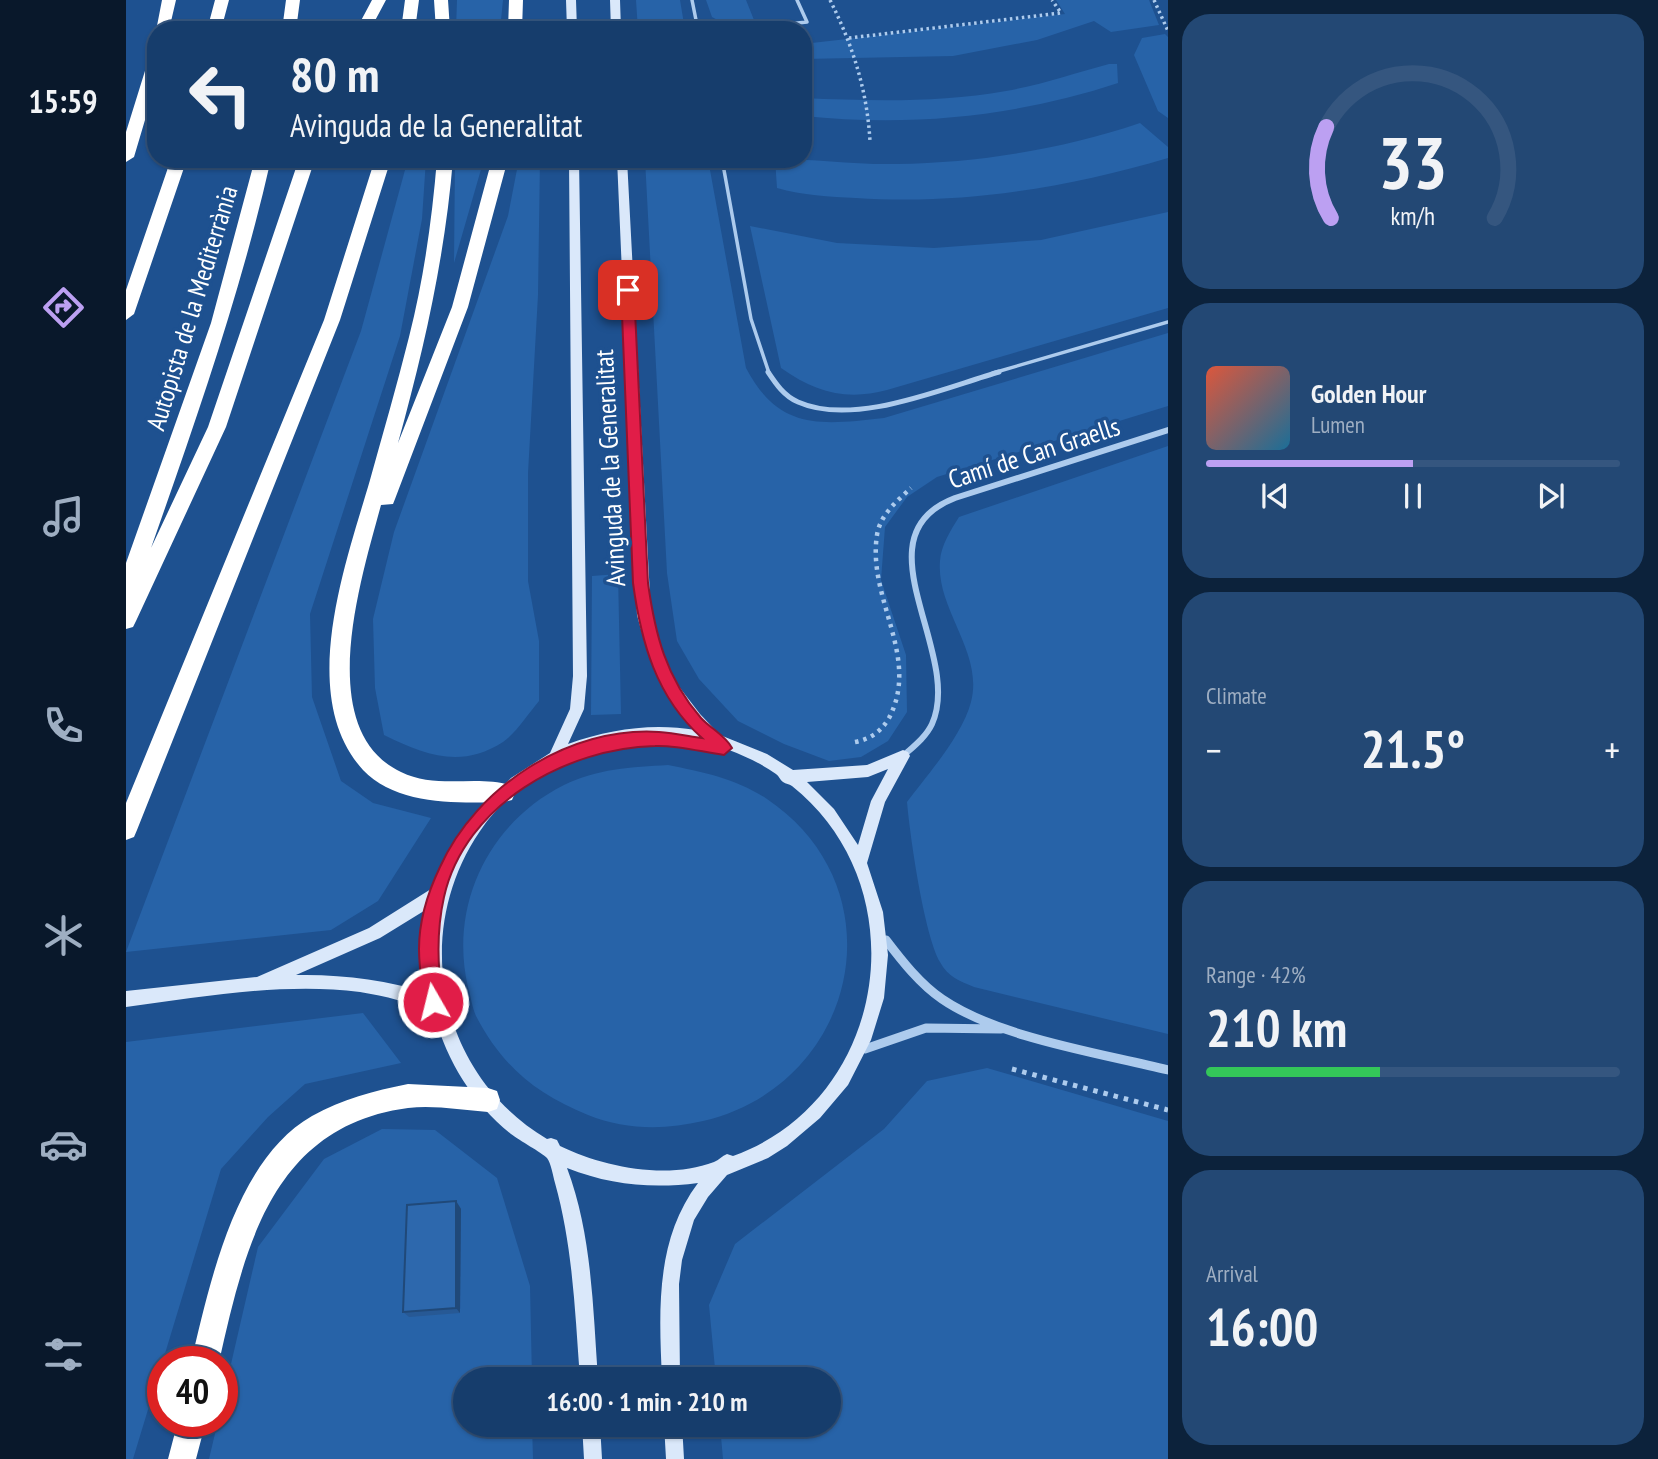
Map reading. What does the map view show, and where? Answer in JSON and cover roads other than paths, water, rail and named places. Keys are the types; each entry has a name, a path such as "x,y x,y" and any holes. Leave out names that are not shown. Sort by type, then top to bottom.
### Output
{"highway":[{"path":"164,21 169,0"},
{"path":"216,21 222,0"},
{"path":"290,21 293,0"},
{"path":"368,21 379,0"},
{"path":"410,21 412,0"},
{"path":"441,0 442,21"},
{"path":"515,21 516,0"},
{"path":"126,157 147,88"},
{"path":"126,314 175,168"},
{"name":"Autopista de la Mediterrània","path":"126,590 198,389 239,256 261,168"},
{"path":"126,621 216,427 304,168"},
{"path":"126,830 332,320 380,168"},
{"path":"444,168 436,248 422,320 350,585 343,621 340,679 342,710 352,741 380,771 403,783 425,789 504,793"},
{"path":"350,585 428,397 460,307 498,168"},
{"path":"209,1346 236,1240 267,1177 290,1150 314,1130 345,1111 376,1101 409,1096 488,1100"},
{"path":"182,1459 188,1437"}],"street":[{"path":"571,0 572,21"},
{"path":"615,0 616,21"},
{"name":"Avinguda de la Generalitat","path":"552,762 578,709 580,676 574,168"},
{"name":"Avinguda de la Generalitat","path":"622,168 644,615 660,670 676,697 696,724 724,748"},
{"name":"Camí de Can Graells","path":"903,756 933,724 940,686 932,638 909,567 908,548 925,516 939,505 970,492 1168,430"},
{"path":"630,740 684,740 724,748 787,777 824,807 862,858 881,906 886,940 884,989 865,1049 841,1085 809,1117 771,1143 728,1161 673,1171 631,1170 590,1161 551,1146 523,1130 488,1100 457,1061 433,1002 427,947 436,894 459,844 484,812 504,793 552,762 590,748 630,740"},
{"path":"787,777 868,771 903,756"},
{"path":"862,858 878,801 903,756"},
{"path":"254,983 361,943 406,918 436,894"},
{"path":"886,940 907,967 942,999 1005,1029 1168,1070"},
{"path":"126,999 254,983 364,985 395,993 407,992 433,1002"},
{"path":"865,1049 926,1028 1005,1029"},
{"path":"551,1146 566,1182 579,1254 588,1367"},
{"path":"671,1367 670,1276 680,1235 697,1196 728,1161"},
{"path":"592,1437 593,1459"},
{"path":"674,1437 675,1459"}],"lane":[{"path":"692,0 696,21"},
{"path":"797,0 807,21"},
{"path":"724,168 757,350 772,381 794,399 810,405 844,410 884,405 1168,322"}]}
